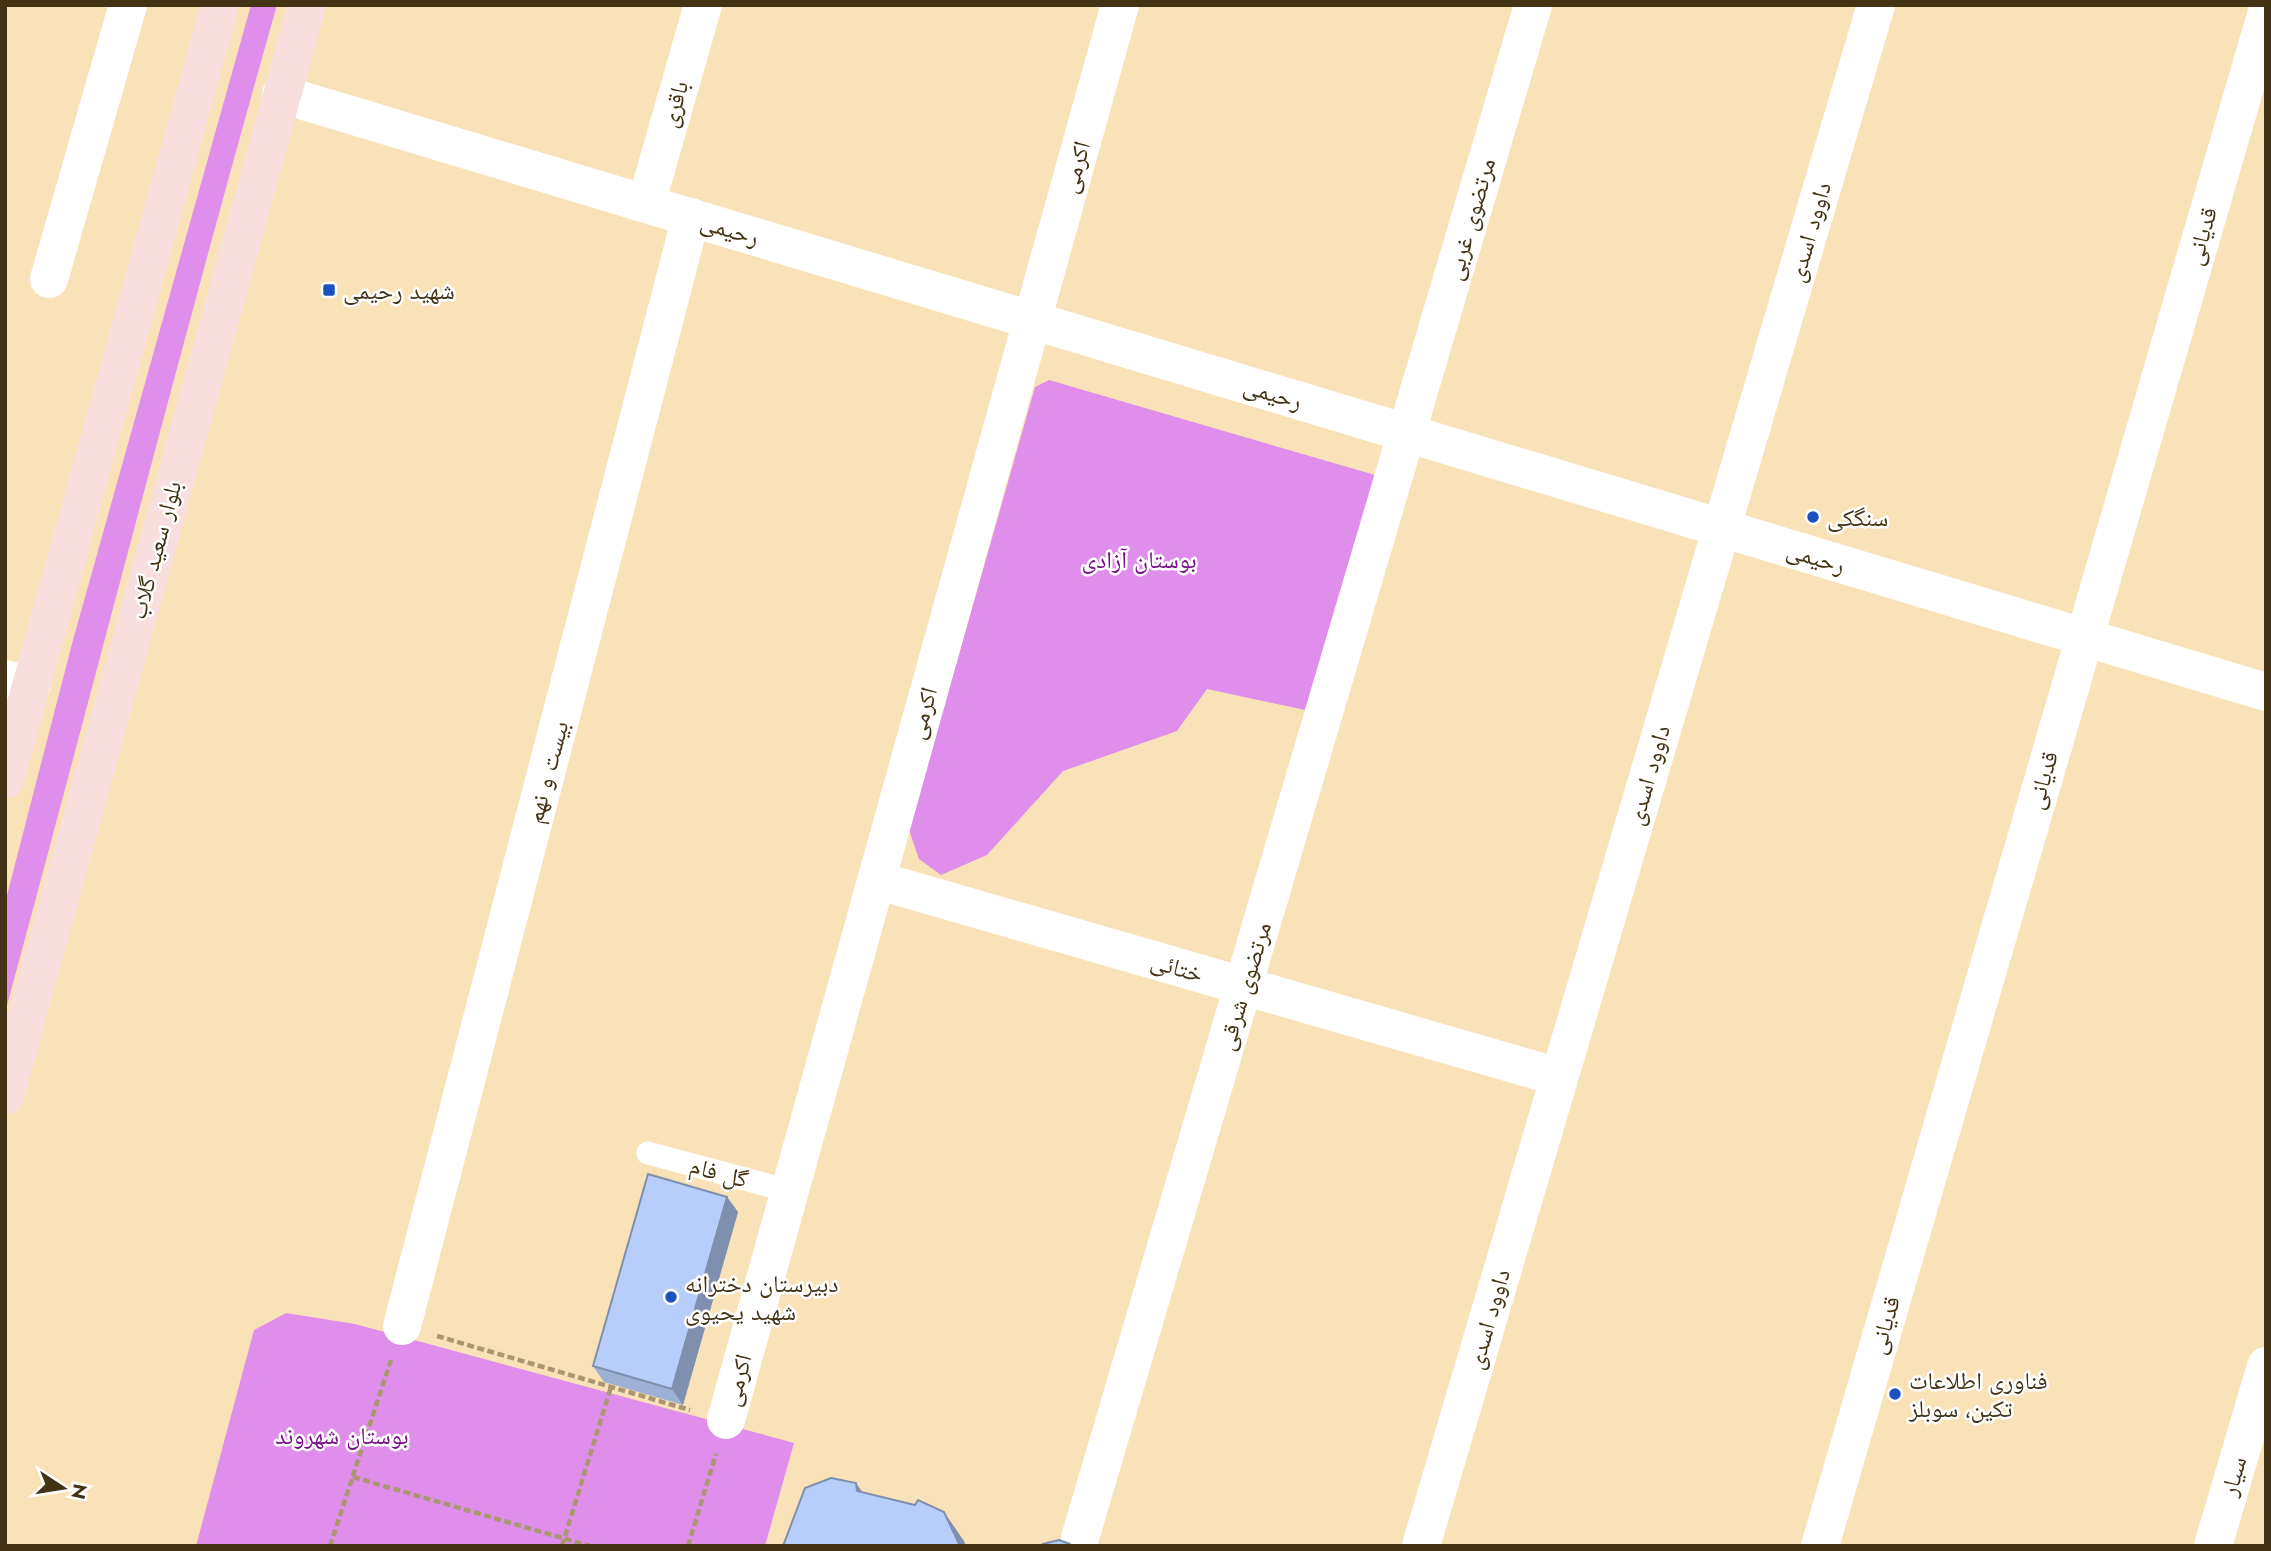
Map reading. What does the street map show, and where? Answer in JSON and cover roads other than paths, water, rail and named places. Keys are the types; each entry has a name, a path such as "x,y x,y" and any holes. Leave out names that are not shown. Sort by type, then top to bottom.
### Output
{"main road":[{"path":"5,780 18,682 220,5"},
{"name":"بلوار سعید گلاب","path":"5,1096 307,5"}],"street":[{"path":"49,279 128,5"},
{"name":"باقری","path":"646,204 703,5"},
{"name":"اکرمی","path":"726,1420 1120,5"},
{"name":"مرتضوی غربی","path":"1407,433 1533,5"},
{"name":"داوود اسدی","path":"1421,1546 1876,5"},
{"name":"قدیانی","path":"1820,1546 2266,15"},
{"name":"رحیمی","path":"281,94 2266,692"},
{"name":"بیست و نهم","path":"402,1326 691,218"},
{"name":"مرتضوی شرقی","path":"1080,1538 1407,433"},
{"name":"ختائی","path":"876,880 1559,1077"},
{"name":"سیار","path":"2213,1546 2266,1366"}],"lane":[{"name":"گل فام","path":"648,1153 789,1191"}],"place":[{"name":"شهید رحیمی","path":"329,290"},
{"name":"سنگکی","path":"1813,517"},
{"name":"دبیرستان دخترانه شهید یحیوی","path":"671,1297"},
{"name":"فناوری اطلاعات تکین، سوبلز","path":"1895,1394"}],"park label":[{"name":"بوستان آزادی","path":"1139,559"},
{"name":"بوستان شهروند","path":"342,1435"}]}
